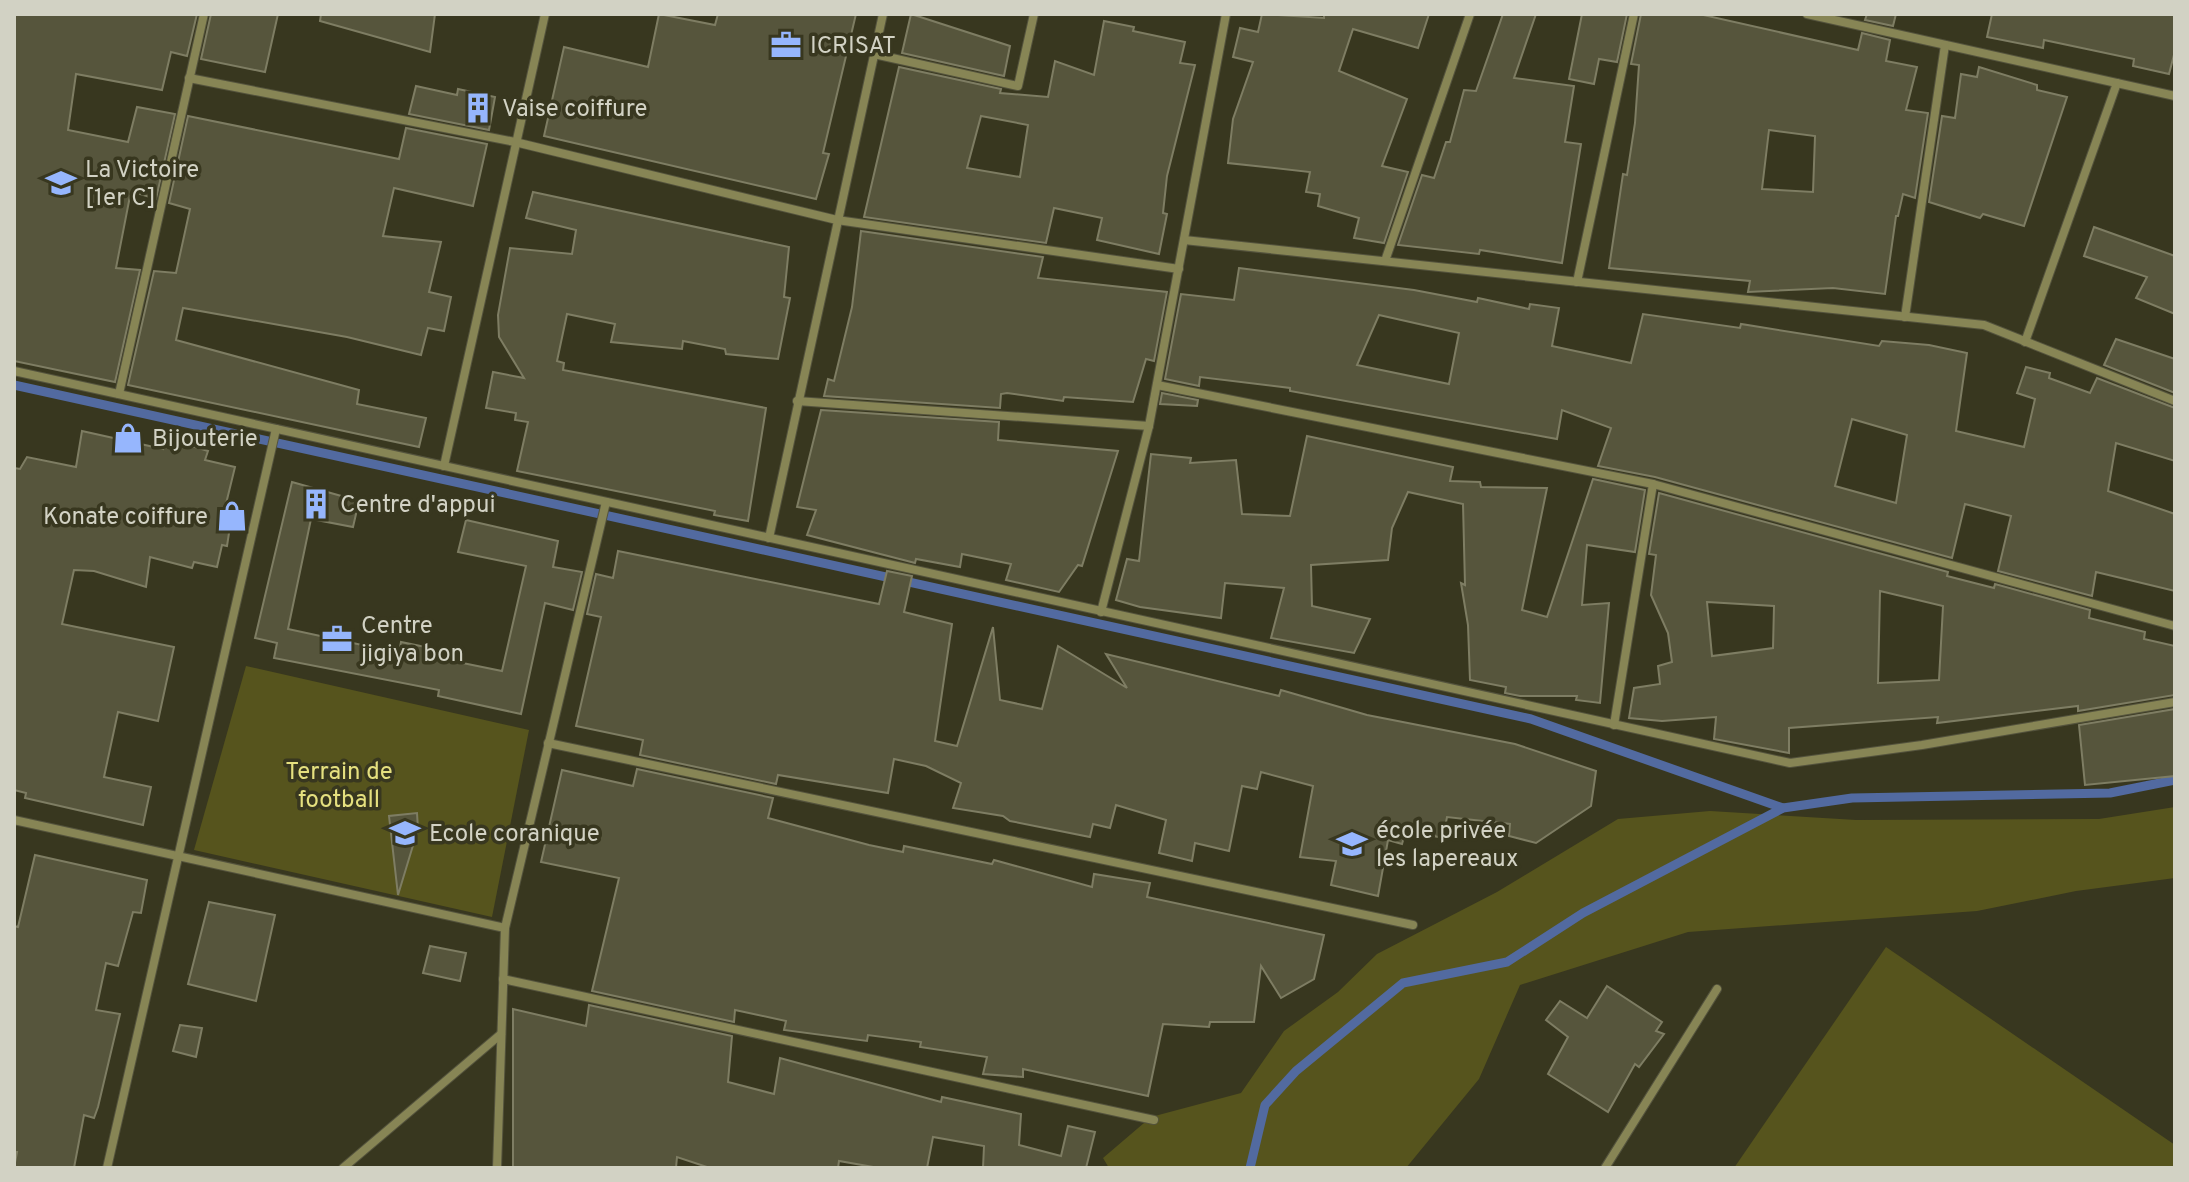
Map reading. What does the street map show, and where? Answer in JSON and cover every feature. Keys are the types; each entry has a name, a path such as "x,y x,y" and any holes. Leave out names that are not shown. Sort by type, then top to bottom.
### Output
{"street":[{"path":"119,394 204,14"},
{"path":"444,466 545,14"},
{"path":"769,538 883,14"},
{"path":"874,54 1018,86 1034,14"},
{"path":"1101,612 1149,426 1226,14"},
{"path":"1385,261 1470,14"},
{"path":"1577,282 1634,14"},
{"path":"1807,14 2175,96"},
{"path":"1905,317 1945,45"},
{"path":"189,78 515,142 837,220 1179,269"},
{"path":"2025,342 2117,83"},
{"path":"1184,240 1984,325 2175,401"},
{"path":"14,371 1790,763 1922,745 2175,702"},
{"path":"1157,385 1653,484 2175,626"},
{"path":"797,401 1149,426"},
{"path":"107,1168 276,429"},
{"path":"1614,725 1653,484"},
{"path":"497,1168 505,928 606,502"},
{"path":"548,743 1413,925"},
{"path":"14,820 505,928"},
{"path":"503,979 1154,1120"},
{"path":"1605,1168 1717,989"},
{"path":"343,1168 501,1034"}],"green space":[{"name":"Terrain de football","path":"246,666 529,730 492,917 194,850"},
{"path":"2175,807 2175,878 2076,891 1977,911 1688,932 1520,985 1479,1079 1406,1168 1109,1168 1103,1158 1151,1117 1241,1093 1284,1031 1338,992 1377,954 1497,892 1618,819 1710,811 1856,820 2099,819"},
{"path":"1886,947 2175,1145 2175,1168 1734,1168"}],"building":[{"path":"14,14 197,14 187,56 171,52 162,90 76,74 68,130 128,142 137,107 175,114 156,199 137,193 136,197 130,196 116,268 140,270 115,382 14,361"},
{"path":"211,14 278,14 265,72 201,59"},
{"path":"321,14 435,14 430,52 320,21"},
{"path":"659,14 715,25 718,14 856,14 823,153 829,154 816,199 544,136 564,47 648,67"},
{"path":"911,14 1010,46 1004,76 902,53"},
{"path":"1262,14 1324,18 1324,14 1429,14 1418,48 1353,29 1339,71 1407,99 1382,166 1408,172 1384,243 1354,238 1359,218 1318,206 1320,194 1306,192 1310,172 1228,163 1233,119 1253,62 1233,57 1240,28 1258,32"},
{"path":"1503,14 1536,14 1514,78 1574,86 1565,142 1581,144 1562,263 1480,250 1479,254 1398,245 1422,175 1434,178 1446,142 1450,142 1464,90 1476,91"},
{"path":"1582,14 1627,14 1617,62 1599,59 1594,84 1569,79"},
{"path":"1641,14 1699,14 1858,50 1862,33 1890,40 1886,61 1917,67 1906,110 1928,113 1915,198 1903,194 1896,216 1885,294 1833,288 1748,292 1750,281 1609,268 1623,174 1627,175 1635,123 1639,65 1631,64","holes":["1769,130 1815,136 1813,192 1762,189"]},
{"path":"1867,14 1896,14 1893,26 1865,20"},
{"path":"1992,14 2175,14 2175,51 2169,74 2133,66 2134,59 2044,40 2043,48 1987,37"},
{"path":"1104,21 1134,27 1133,31 1185,42 1180,63 1195,65 1167,176 1163,213 1167,214 1159,254 1097,240 1102,218 1054,208 1046,243 864,217 899,67 1001,89 1000,93 1048,97 1055,61 1094,75","holes":["981,116 1028,125 1020,177 967,168"]},
{"path":"1979,67 2037,85 2037,90 2067,97 2024,226 1983,214 1980,218 1929,202 1942,116 1955,118 1961,74 1977,77"},
{"path":"416,86 457,95 458,89 495,97 489,130 409,114"},
{"path":"188,116 399,159 406,128 487,144 473,206 394,188 383,236 441,242 429,292 451,297 444,331 428,328 421,355 347,337 183,308 176,340 359,390 357,404 426,418 419,447 128,385 154,271 176,273 190,209 169,203"},
{"path":"533,192 789,247 784,297 790,298 778,359 726,354 725,349 683,341 682,349 611,342 615,324 567,314 557,361 564,363 563,370 766,408 748,521 714,515 715,511 517,471 528,422 515,420 516,413 486,408 493,372 524,378 499,337 498,315 510,248 572,254 576,230 526,218"},
{"path":"2094,227 2175,256 2175,314 2136,298 2147,277 2084,256"},
{"path":"861,231 1043,257 1038,278 1167,292 1154,361 1146,359 1133,402 1064,397 1063,401 1007,393 1001,394 1000,408 824,396 828,379 834,381 852,307"},
{"path":"1239,268 1414,290 1477,302 1478,298 1529,309 1530,304 1559,308 1552,346 1631,363 1643,314 1740,328 1741,324 1879,346 1882,341 1929,345 1967,353 1956,431 2024,447 2035,399 2017,393 2026,367 2050,373 2049,378 2090,393 2097,378 2175,408 2175,461 2116,443 2108,491 2175,514 2175,591 2096,572 2092,596 1998,571 2011,516 1965,504 1952,558 1655,477 1598,466 1611,428 1562,410 1557,439 1290,391 1290,388 1200,377 1199,386 1165,379 1181,294 1234,300","holes":["1379,315 1459,333 1449,384 1357,365","1852,419 1907,435 1896,503 1835,486"]},
{"path":"2116,339 2175,359 2175,393 2104,365"},
{"path":"1162,393 1198,400 1197,406 1160,404"},
{"path":"821,410 999,422 998,440 1118,451 1082,566 1078,565 1059,592 1006,580 1011,564 962,554 960,567 916,559 915,563 807,535 816,510 797,507"},
{"path":"82,431 163,449 166,438 208,451 205,460 235,467 224,512 230,511 231,520 227,546 222,545 217,567 194,562 192,568 150,557 146,587 94,571 74,570 62,624 174,647 158,721 118,712 104,777 151,787 143,825 25,798 26,793 14,790 14,468 20,469 27,457 76,467"},
{"path":"1307,436 1453,467 1450,481 1480,482 1481,487 1547,488 1522,610 1547,617 1593,479 1645,490 1635,552 1587,545 1582,605 1609,603 1600,703 1576,700 1577,696 1520,696 1505,693 1506,687 1470,680 1468,625 1461,583 1465,585 1463,504 1408,492 1392,528 1388,560 1311,565 1312,606 1370,619 1354,653 1271,638 1284,588 1225,583 1221,618 1140,607 1116,600 1127,559 1139,561 1151,454 1191,458 1190,463 1236,460 1242,514 1290,516"},
{"path":"292,482 359,501 353,527 311,519 288,629 399,653 401,642 445,651 443,659 502,671 526,566 458,552 466,520 558,541 553,567 582,572 573,610 545,603 521,714 438,696 439,690 274,658 277,643 255,638"},
{"path":"1659,493 1948,572 1947,576 1994,588 1995,584 2090,610 2089,618 2145,632 2144,639 2175,646 2175,695 2078,711 2078,706 1937,723 1938,717 1789,728 1789,753 1714,739 1716,717 1662,721 1629,718 1634,688 1660,684 1658,666 1672,662 1668,633 1651,595 1656,555 1649,554","holes":["1880,591 1943,606 1939,680 1878,683","1707,602 1774,606 1773,648 1712,656"]},
{"path":"618,551 879,604 887,571 912,576 904,612 952,624 935,741 957,746 993,627 1000,700 1042,709 1058,646 1127,688 1106,654 1279,696 1281,690 1367,715 1515,744 1596,771 1591,806 1536,843 1509,836 1510,824 1447,817 1443,838 1406,830 1402,844 1388,840 1378,896 1331,885 1336,861 1300,857 1313,786 1261,772 1257,789 1242,786 1229,851 1195,843 1192,861 1159,853 1166,820 1116,805 1110,828 1093,824 1090,837 1010,821 1003,816 953,808 961,783 926,766 894,759 888,793 778,775 776,784 640,755 643,740 576,726 601,617 587,614 596,574 613,578"},
{"path":"2175,709 2175,776 2085,785 2079,725"},
{"path":"637,769 773,798 768,818 869,845 903,852 904,846 992,864 994,860 1092,887 1094,874 1150,883 1147,897 1324,935 1314,979 1281,998 1261,966 1254,1022 1210,1022 1209,1027 1163,1024 1148,1096 1023,1069 1023,1077 983,1074 987,1057 920,1047 921,1042 868,1035 867,1041 784,1030 786,1021 735,1010 734,1022 592,991 619,878 541,862 562,770 633,786"},
{"path":"417,813 418,829 398,895 389,816"},
{"path":"35,855 147,880 141,913 133,912 118,966 106,963 96,1010 120,1014 98,1107 94,1118 84,1115 74,1168 14,1168 17,1152 14,1152 14,926 18,927"},
{"path":"209,902 275,915 256,1001 188,984"},
{"path":"430,946 466,953 460,981 423,973"},
{"path":"1607,986 1662,1022 1656,1031 1664,1034 1639,1067 1635,1064 1608,1112 1548,1074 1568,1037 1546,1020 1560,1001 1587,1018"},
{"path":"589,1005 732,1036 728,1082 774,1094 780,1058 941,1102 942,1097 1021,1114 1019,1145 1061,1156 1068,1126 1095,1132 1086,1168 983,1168 984,1146 933,1137 927,1168 879,1168 839,1161 838,1168 710,1168 677,1157 676,1168 513,1168 513,1009 586,1026"},
{"path":"180,1025 202,1028 196,1057 173,1051"}],"waterway":[{"path":"14,385 1531,719 1783,808"},
{"path":"1250,1168 1265,1105 1296,1071 1403,983 1507,962 1583,913 1783,808 1852,798 2110,793 2175,780"}],"place":[{"name":"ICRISAT","path":"786,45"},
{"name":"Vaise coiffure","path":"478,108"},
{"name":"La Victoire [1er C]","path":"61,183"},
{"name":"Bijouterie","path":"128,438"},
{"name":"Centre d'appui","path":"316,504"},
{"name":"Konate coiffure","path":"232,516"},
{"name":"Centre jigiya bon","path":"337,639"},
{"name":"Ecole coranique","path":"405,833"},
{"name":"école privée les lapereaux","path":"1352,844"}]}
